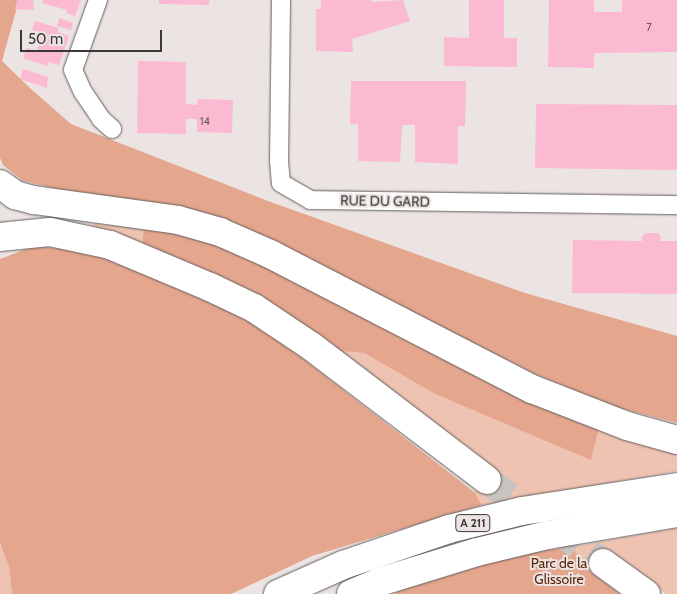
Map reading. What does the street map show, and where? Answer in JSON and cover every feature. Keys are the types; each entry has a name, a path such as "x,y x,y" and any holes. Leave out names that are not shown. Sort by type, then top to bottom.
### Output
{"highway":[{"path":"0,184 15,195 34,200 178,220 220,232 270,254 532,390 619,424 677,440"},
{"path":"0,237 50,232 76,236 110,245 210,287 254,308 310,346 487,480"},
{"name":"A 211","path":"278,594 344,565 450,529 522,511 677,487"},
{"name":"A 211","path":"350,594 379,582 548,535 677,513"},
{"path":"603,563 646,594"}],"street":[{"path":"98,0 73,70 83,92 101,119 112,129"},
{"name":"RUE DU GARD","path":"281,0 279,160 281,183 310,200 677,205"}],"green space":[{"path":"0,0 19,0 2,61 71,124 268,201 525,293 677,336 677,423 619,408 537,375 258,236 23,181 3,165 0,158"},
{"path":"100,218 144,225 142,244 92,226"},
{"path":"144,225 199,235 599,428 591,460 435,394 364,353 340,351 300,323 142,244"},
{"path":"34,246 97,252 260,325 474,492 482,505 312,556 231,594 12,594 9,567 0,543 0,259"},
{"path":"340,351 364,353 435,394 591,459 599,428 677,451 677,471 482,505 474,492 497,471"},
{"name":"Parc de la Glissoire","path":"677,528 677,594 666,594 609,554 594,576 620,594 385,594 523,553 572,547"},
{"path":"0,543 9,567 12,594 0,594"},
{"name":"Parc de la Glissoire","path":"572,547 584,566 620,594 397,594 398,589 523,553"}],"building":[{"path":"17,0 33,0 34,10 15,9"},
{"path":"43,0 81,0 75,16 66,13 67,10 42,3"},
{"path":"159,0 209,0 209,5 159,4"},
{"path":"321,0 371,0 372,2 403,0 410,21 352,39 353,52 316,51 316,9 321,9"},
{"path":"469,0 504,0 504,38 517,38 517,67 444,66 444,37 469,38"},
{"path":"549,0 594,0 594,12 622,12 622,0 677,0 677,52 594,53 594,68 548,67"},
{"path":"59,18 73,23 71,30 57,26"},
{"path":"35,21 59,28 58,32 69,36 59,65 48,62 47,66 23,58 27,48 37,51 42,33 32,30"},
{"path":"138,61 186,62 186,104 197,105 198,99 233,100 232,133 197,132 197,119 186,119 186,134 137,133"},
{"path":"23,69 48,77 47,88 20,79"},
{"path":"351,81 466,81 465,126 458,126 458,164 415,162 415,125 402,125 400,162 358,161 358,124 350,124"},
{"path":"536,104 677,105 677,170 535,168"},
{"path":"646,233 657,233 661,236 660,241 677,241 677,294 572,293 573,240 642,241 642,236"}],"tunnel":[{"path":"487,480 603,563"}]}
